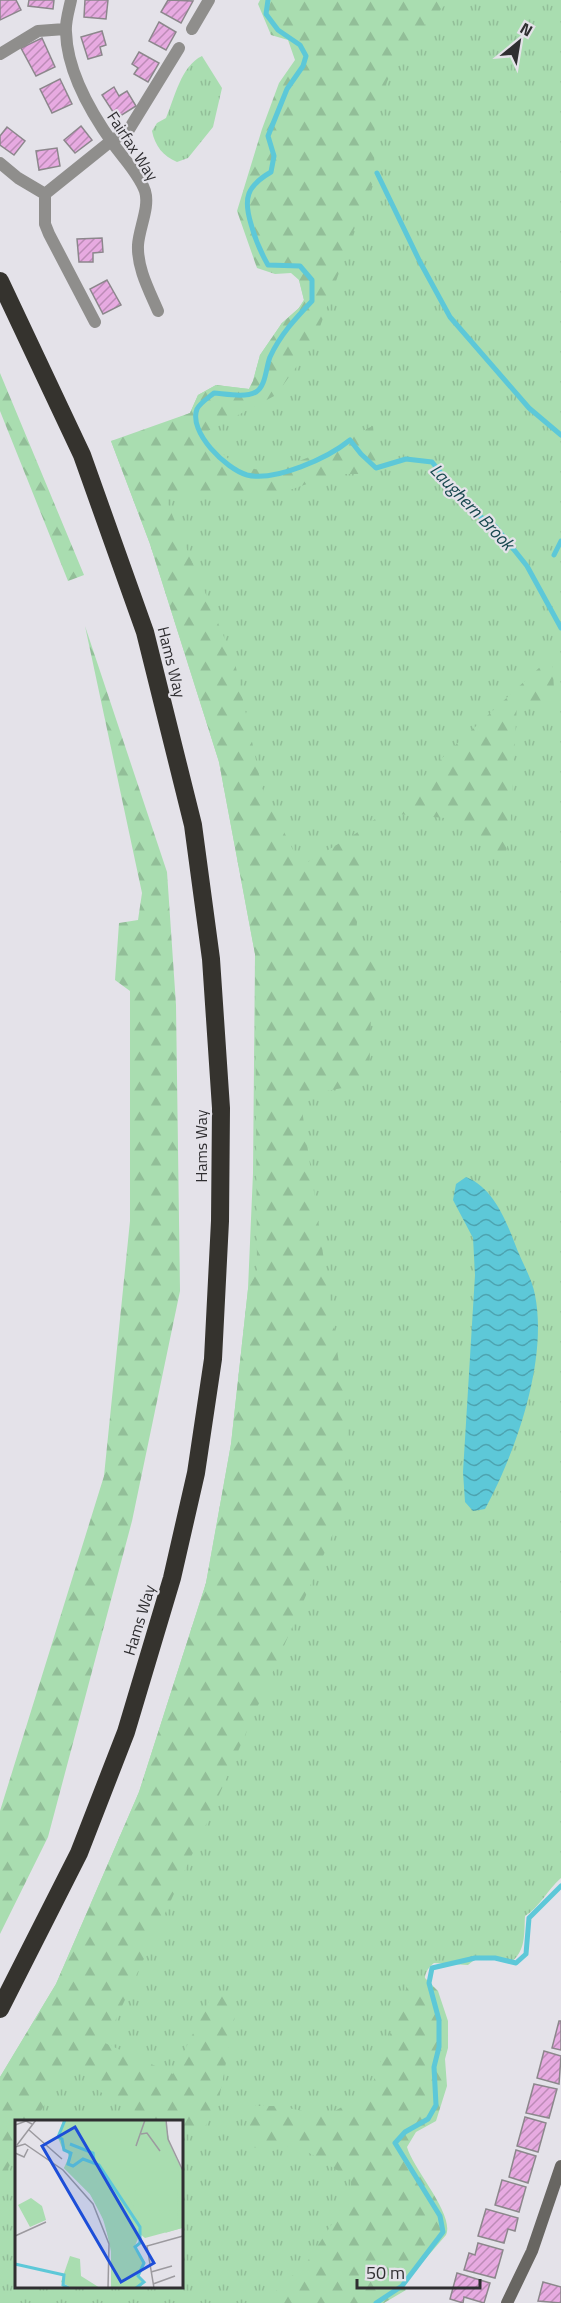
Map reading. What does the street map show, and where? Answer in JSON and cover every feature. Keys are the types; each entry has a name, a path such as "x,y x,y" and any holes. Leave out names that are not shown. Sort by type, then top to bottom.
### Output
{"highway":[{"name":"Hams Way","path":"0,281 82,455 145,632 193,825 211,959 221,1131 220,1221 213,1359 196,1473 172,1578 126,1732 79,1853 0,2009"}],"street":[{"name":"Fairfax Way","path":"71,0 65,29 68,54 79,84 98,123 145,190 146,200 138,245 146,283 158,311"},
{"path":"192,29 209,0"},
{"path":"0,54 38,30 65,29"},
{"path":"45,194 111,141 128,131 180,48"},
{"path":"0,163 18,178 45,194"},
{"path":"45,194 45,224 95,322"},
{"path":"507,2303 532,2251 561,2166"}],"green space":[{"path":"260,0 450,0 401,49 375,110 374,180 315,341 276,395 208,431 230,460 246,468 264,469 302,460 373,426 377,474 336,474 272,496 163,493 235,663 262,788 301,866 355,834 402,799 448,752 552,656 555,705 517,703 510,830 505,858 488,856 479,832 445,818 398,814 356,849 363,861 355,943 373,946 379,981 371,1015 369,1083 300,1096 348,1425 341,1515 209,1818 105,2043 173,2074 211,1997 228,1993 237,2005 219,2099 199,2139 183,2131 183,2120 157,2120 119,2104 93,2087 80,2057 53,2090 36,2120 15,2120 15,2156 0,2183 0,2077 56,1984 139,1792 206,1583 231,1444 248,1289 257,1271 255,954 219,762 150,544 111,441 190,413 198,395 216,385 249,389 260,355 282,323 299,308 304,300 299,280 291,273 275,274 257,268 237,211 262,129 279,83 295,60 288,40 271,35 258,4"},
{"path":"278,0 561,0 561,1878 525,1916 522,1948 510,1963 484,1956 468,1965 434,1963 427,1971 408,2128 371,2303 0,2303 0,2077 56,1984 139,1792 206,1583 231,1444 248,1289 253,1173 255,954 219,762 150,544 111,441 141,433 190,413 198,395 216,385 249,389 260,355 282,323 299,308 304,300 299,280 304,82"},
{"path":"202,56 222,88 213,127 188,158 177,162 160,150 152,131 157,123 166,118 184,74"},
{"path":"0,373 84,575 68,581 0,411"},
{"path":"85,626 167,872 176,1005 180,1291 132,1521 48,1837 0,1934 0,1811 104,1476 130,1221 130,991 115,980 119,923 138,920 142,893"},
{"path":"424,1977 438,1991 448,2021 448,2048 445,2059 447,2086 436,2121 416,2132 407,2147 445,2216 446,2235 402,2286 406,2290 384,2303 263,2303 307,2262 351,2195 351,2179 292,2145 271,2151 243,2145 254,2106 279,2106 326,2116 370,2091 410,1978"}],"water":[{"path":"466,1177 484,1188 502,1214 531,1282 538,1321 533,1376 518,1433 508,1461 485,1509 473,1511 465,1502 463,1472 475,1275 473,1238 453,1200 456,1184"}],"building":[{"path":"0,0 16,0 21,10 0,20"},
{"path":"29,0 54,0 53,9 28,6"},
{"path":"85,0 108,0 106,19 84,17"},
{"path":"168,0 193,1 181,23 161,12"},
{"path":"159,22 176,32 166,50 149,41"},
{"path":"102,31 106,45 100,47 102,55 88,59 81,37"},
{"path":"42,38 55,67 36,76 21,48"},
{"path":"139,52 159,63 148,82 134,74 138,68 132,64"},
{"path":"60,79 72,104 52,113 40,89"},
{"path":"114,87 119,96 127,91 136,106 117,118 102,95"},
{"path":"81,126 92,140 75,153 64,140"},
{"path":"7,127 25,141 14,155 0,145 0,136"},
{"path":"57,148 60,166 39,170 36,151"},
{"path":"102,238 103,252 93,253 93,262 79,262 77,239"},
{"path":"107,280 121,305 103,314 90,289"},
{"path":"559,2021 561,2021 561,2050 552,2048"},
{"path":"544,2051 561,2056 559,2084 537,2078"},
{"path":"534,2084 557,2089 549,2118 526,2113"},
{"path":"525,2117 546,2123 538,2152 517,2146"},
{"path":"516,2150 536,2156 528,2183 509,2177"},
{"path":"502,2180 526,2187 519,2212 495,2205"},
{"path":"486,2209 518,2218 515,2231 508,2229 504,2243 478,2236"},
{"path":"478,2243 503,2250 495,2278 464,2270 469,2253 475,2255"},
{"path":"457,2273 490,2283 484,2303 464,2297 463,2303 450,2299"},
{"path":"543,2282 561,2287 561,2303 538,2301"}],"waterway":[{"name":"Laughern Brook","path":"268,0 266,14 278,30 300,45 306,56 303,66 287,89 268,136 274,156 271,172 252,188 247,207 256,240 268,265 300,266 312,280 312,301 278,342 259,389 247,395 214,393 197,409 198,428 203,438 220,458 247,475 272,475 301,467 329,454 350,440 376,468 406,459 432,462 472,511 495,526 527,566 561,628"},
{"path":"377,173 420,262 450,317 529,408 561,435"},
{"path":"554,555 561,541"},
{"name":"Laughern Brook","path":"376,2303 402,2286 443,2232 440,2216 395,2143 405,2132 428,2119 436,2105 434,2067 439,2047 439,2020 429,1983 432,1968 475,1958 495,1958 516,1963 526,1954 529,1918 561,1886"}]}
